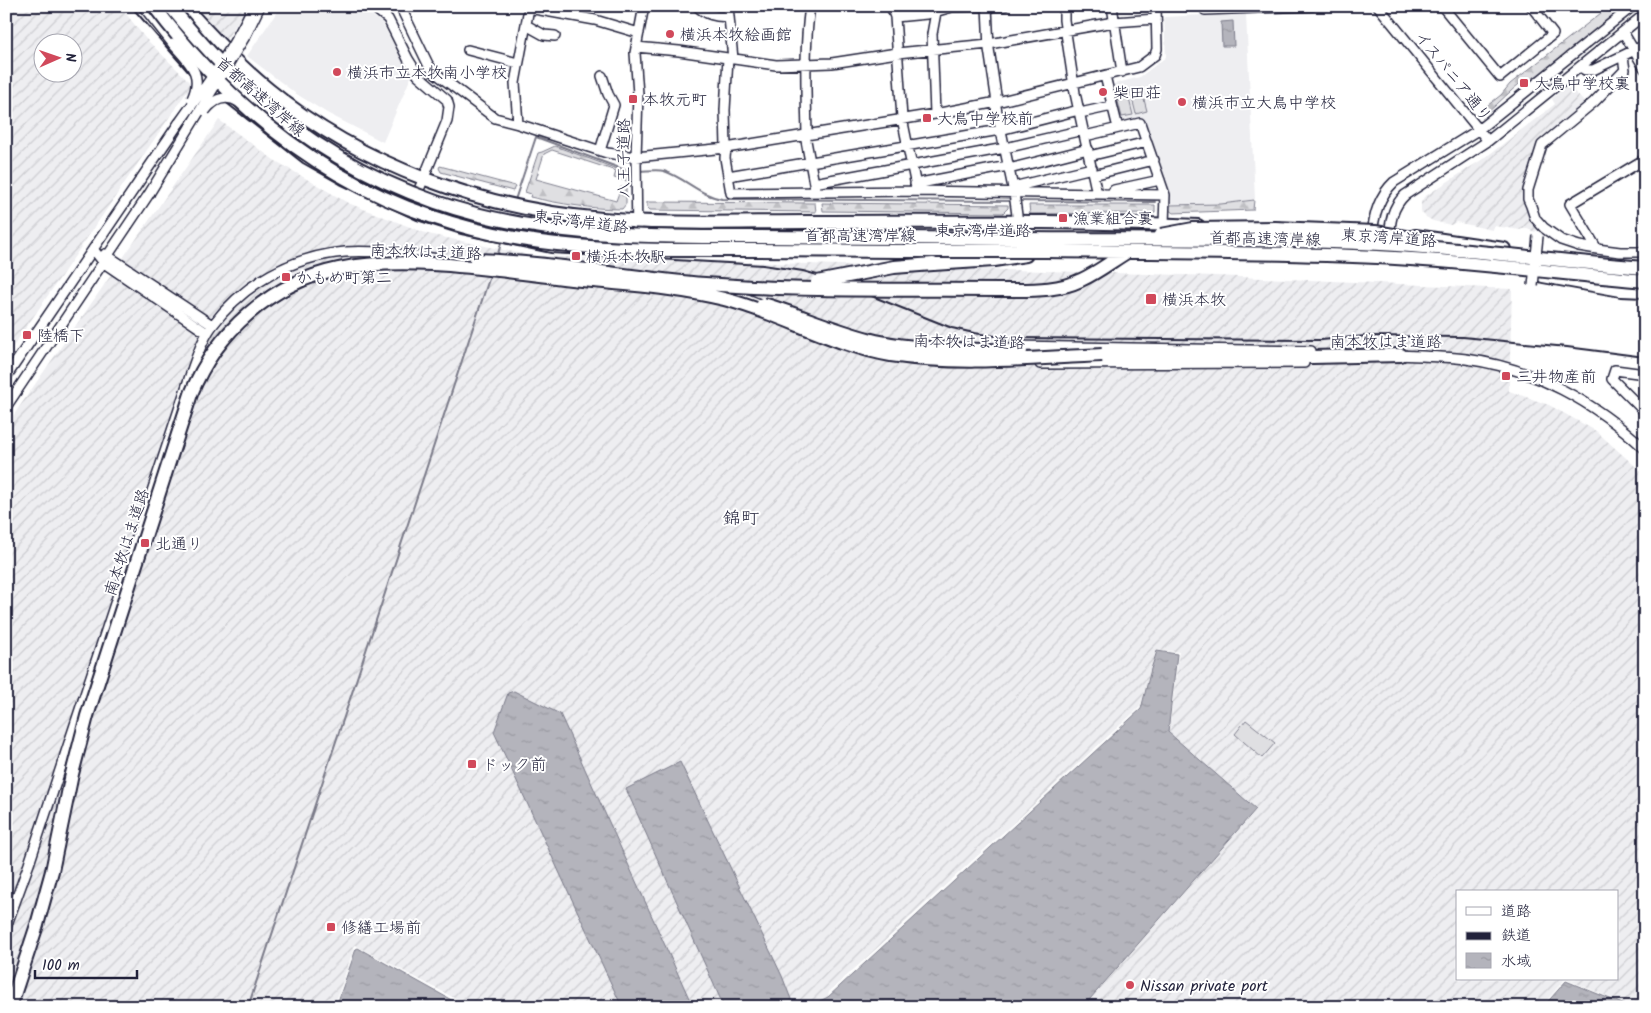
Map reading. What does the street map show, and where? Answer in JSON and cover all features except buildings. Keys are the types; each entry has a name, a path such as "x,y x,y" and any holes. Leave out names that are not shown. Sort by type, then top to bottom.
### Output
{"highway":[{"name":"東京湾岸道路","path":"150,6 185,47 217,78 283,130 326,158 369,178 466,215 563,238 637,244 1021,246 1389,251 1425,254 1621,290 1645,291"},
{"name":"首都高速湾岸線","path":"154,6 213,77 267,127 299,151 366,190 407,208 464,227 528,241 609,248 1045,251 1380,257 1509,266 1645,281"},
{"name":"首都高速湾岸線","path":"170,6 221,64 249,91 308,138 338,157 371,175 438,202 468,212 523,224 566,230 642,236 1329,242 1426,247 1645,268"},
{"name":"東京湾岸道路","path":"186,6 203,27 243,68 297,112 378,158 472,195 526,209 568,216 637,221 1164,224 1390,233 1611,264 1645,273"},
{"path":"403,261 510,262 744,286 1015,290 1046,289 1070,284 1091,275 1146,241 1169,233 1193,229 1285,228 1375,232 1509,254"},
{"path":"605,283 719,286 791,285 824,282 900,267 994,260 1045,251"},
{"name":"南本牧はま道路","path":"6,991 37,895 76,741 179,420 198,372 216,344 234,323 257,303 282,286 337,266 403,261 505,268 719,293 771,306 859,337 909,346 1102,355 1401,355"},
{"name":"南本牧はま道路","path":"10,1007 37,925 52,871 74,765 87,716 186,408 200,373 227,335 254,308 284,289 316,275 349,267 382,264 450,266 682,291 724,299 763,312 833,340 899,356 964,360 1102,355"}],"street":[{"path":"143,6 195,71 197,81 195,93 179,123"},
{"path":"6,377 206,86 253,6"},
{"path":"6,407 149,194 246,35 260,6"},
{"path":"372,6 388,19 418,75 449,104 450,110 416,197"},
{"path":"400,6 428,64 434,72 490,115 600,151 636,157 726,148 935,114 996,102 1122,72 1139,67 1155,55 1157,49 1156,6"},
{"name":"八王子道路","path":"637,244 636,157 638,94 635,53 644,6"},
{"path":"697,6 709,14 718,17 729,16"},
{"path":"728,6 731,58 725,110 725,158 731,193 815,187 1013,190 1164,195"},
{"path":"810,6 807,28 806,134 815,187"},
{"path":"891,6 895,17 902,118 916,188"},
{"path":"895,17 936,12 952,6 1004,6"},
{"path":"987,6 989,44 996,102 1019,222 1021,246"},
{"path":"1064,6 1066,31 1079,112 1097,194"},
{"path":"1112,6 1122,72"},
{"path":"1205,6 1205,10 1312,6"},
{"name":"イスパニア通り","path":"1378,6 1488,141"},
{"path":"1442,6 1500,77 1553,34 1531,6"},
{"path":"1372,251 1378,206 1387,188 1478,130 1633,6"},
{"path":"518,124 515,83 528,7 553,9 639,33"},
{"path":"935,114 932,34 936,12"},
{"path":"1389,251 1394,210 1398,201 1413,188 1449,168 1488,141 1645,14"},
{"path":"1623,15 1632,25"},
{"path":"636,47 679,51 776,65 832,63 897,53 989,44 1114,22 1156,19"},
{"path":"526,25 544,35 554,36"},
{"path":"1623,32 1645,68"},
{"path":"1580,67 1585,70 1593,70 1645,45"},
{"path":"468,50 518,63"},
{"path":"1623,57 1625,70 1594,102 1542,145 1528,190 1528,199 1536,218 1544,228 1561,240 1597,249 1620,252 1645,252"},
{"path":"600,151 614,105 602,76"},
{"path":"1105,76 1118,128"},
{"path":"188,131 214,102 218,99 229,98 238,102 296,144 326,158"},
{"path":"728,176 1000,130 1112,106"},
{"path":"815,187 911,165 1140,123 1154,160 1164,195 1164,224"},
{"path":"916,188 1147,142"},
{"path":"1597,249 1570,204 1645,159"},
{"path":"1013,190 1154,160"},
{"path":"1097,194 1160,180"},
{"path":"1533,286 1538,236"},
{"path":"93,249 210,329"},
{"path":"6,927 24,879 193,367 210,329 242,295 281,269 322,255 344,252 367,252 732,293 792,317 874,354 902,360 949,364 1263,364 1323,362 1401,355"},
{"path":"1611,264 1645,268"},
{"path":"1621,290 1645,295"},
{"path":"858,346 1093,346 1401,355"},
{"name":"南本牧はま道路","path":"1401,355 1466,359 1528,374 1586,403 1616,424 1645,449"},
{"path":"1645,374 1615,370 1612,379 1645,412"}],"shaded area":[{"path":"6,6 120,6 145,38 192,84 6,357"},
{"path":"197,6 247,6 225,42"},
{"name":"横浜市立本牧南小学校","path":"281,6 360,6 382,23 411,77 383,142 327,113 295,93 247,56"},
{"name":"横浜市立大鳥中学校","path":"1246,15 1255,199 1212,207 1168,204 1141,120 1120,125 1110,85 1140,77 1166,57 1164,17"},
{"path":"1568,85 1586,104 1546,137 1525,188 1525,208 1538,229 1535,232 1525,228 1520,230 1495,226 1492,230 1456,222 1451,225 1433,221 1421,212 1421,202 1424,197 1486,157 1555,104 1552,99"},
{"path":"219,120 274,160 348,203 428,234 533,256 1216,276 1512,289 1509,391 1549,405 1596,431 1645,475 1645,1007 1633,1007 1568,980 1618,980 1618,890 1456,890 1456,980 1564,980 1541,1007 1084,1007 1257,809 1169,732 1179,652 1156,650 1140,707 829,992 828,997 808,1007 471,1007 355,945 334,1007 6,1007 6,426"}],"green space":[{"path":"1610,6 1626,6 1543,73 1526,81 1524,80 1485,113 1483,109 1501,95 1510,84"},
{"path":"1141,88 1147,111 1136,114 1130,90"},
{"path":"1127,91 1133,115 1122,117 1116,94"},
{"path":"555,146 628,173 627,181 614,178 616,171 552,150 544,154 536,179 616,201 621,187 626,188 626,204 622,209 576,206 530,197 531,194 525,192 538,153"},
{"path":"440,166 515,186 513,191 441,172"},
{"path":"1254,200 1253,210 1173,213 1168,209 1169,205 1221,204"},
{"path":"647,202 815,203 816,212 650,210 647,207"},
{"path":"822,203 1008,205 1008,208 1003,213 823,211"},
{"path":"1029,205 1155,205 1155,213 1030,214"},
{"path":"1246,720 1275,743 1262,758 1235,734"}],"water":[{"path":"1233,21 1234,46 1222,46 1221,22"},
{"path":"1157,651 1177,654 1168,732 1256,809 1083,1007 808,1007 828,997 1141,709"},
{"path":"514,691 560,714 693,1007 622,1007 494,732 508,693"},
{"path":"680,762 782,976 794,1007 724,1007 626,789"},
{"path":"358,948 464,1007 336,1007 356,949"},
{"path":"1566,981 1630,1007 1543,1007"}],"waterway":[{"path":"515,200 536,137 632,171"},
{"path":"639,171 664,171 700,191 722,199 1013,201"},
{"path":"1017,201 1155,202"},
{"path":"497,257 502,240"},
{"path":"248,1007 491,273"}],"railway":[{"path":"131,6 191,75 303,163 340,184 417,220 461,234 551,253 763,265 803,271 821,276 952,328 1009,338 1321,340 1366,336 1463,337 1645,357"}],"place":[{"name":"横浜本牧絵画館","path":"670,34"},
{"name":"横浜市立本牧南小学校","path":"337,72"},
{"name":"大鳥中学校裏","path":"1524,83"},
{"name":"柴田荘","path":"1103,92"},
{"name":"本牧元町","path":"633,99"},
{"name":"横浜市立大鳥中学校","path":"1182,102"},
{"name":"大鳥中学校前","path":"927,118"},
{"name":"漁業組合裏","path":"1063,218"},
{"name":"横浜本牧駅","path":"576,256"},
{"name":"かもめ町第二","path":"286,277"},
{"name":"横浜本牧","path":"1151,299"},
{"name":"陸橋下","path":"27,335"},
{"name":"三井物産前","path":"1506,376"},
{"name":"北通り","path":"145,543"},
{"name":"ドック前","path":"472,764"},
{"name":"修繕工場前","path":"331,927"},
{"name":"Nissan private port","path":"1130,985"}],"district":[{"name":"錦町","path":"741,518"}]}
